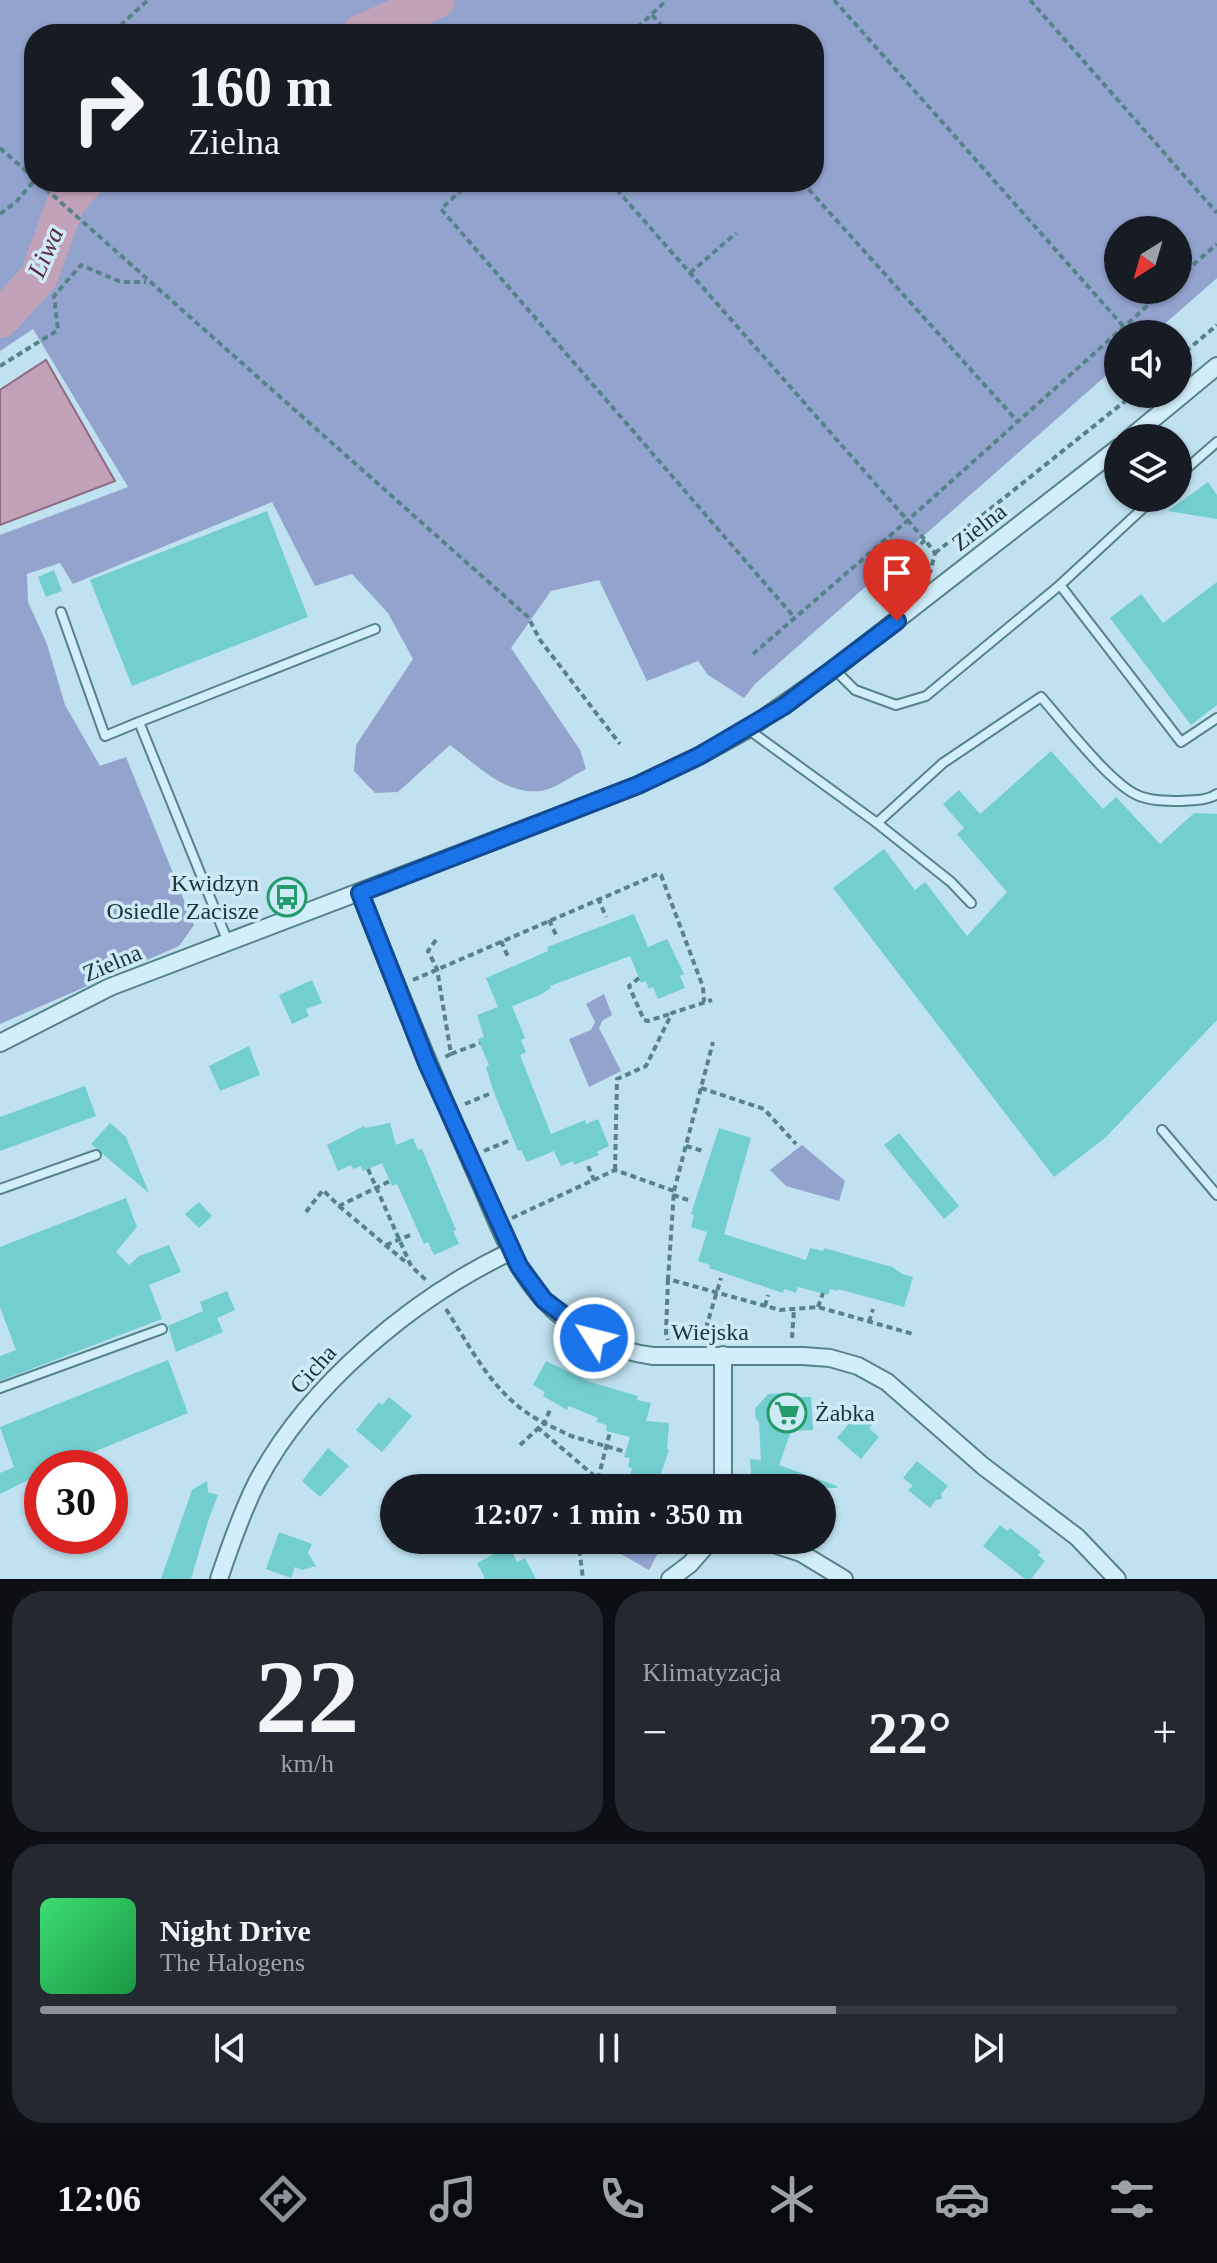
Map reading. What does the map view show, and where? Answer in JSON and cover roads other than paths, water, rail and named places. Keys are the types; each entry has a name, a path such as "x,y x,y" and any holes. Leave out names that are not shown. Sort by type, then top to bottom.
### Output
{"street":[{"path":"1147,424 1217,366"},
{"name":"Zielna","path":"0,1043 110,987 638,785 699,756 748,729 834,669 1104,459"},
{"name":"Wiejska","path":"360,893 427,1063 499,1224 519,1266 544,1300 594,1338 632,1354 830,1358 868,1371 887,1382 983,1466 1077,1537 1117,1579"},
{"name":"Cicha","path":"219,1579 238,1523 258,1480 283,1439 371,1342 491,1260 512,1251"},
{"path":"723,1355 723,1474"},
{"path":"670,1579 699,1554"},
{"path":"803,1554 844,1579"}],"lane":[{"path":"1192,464 1217,442"},
{"path":"834,669 855,690 896,705 926,696 1060,585 1139,512"},
{"path":"1060,585 1181,742 1217,718"},
{"path":"61,612 105,736 375,629"},
{"path":"877,823 943,763 1041,697 1120,784 1139,797 1169,801 1196,800 1217,794"},
{"path":"139,722 229,942"},
{"path":"748,729 877,823 951,882 971,903"},
{"path":"1162,1130 1217,1195"},
{"path":"0,1189 96,1155"},
{"path":"0,1388 162,1329"}],"waterway":[{"name":"Liwa","path":"382,24 436,0"},
{"name":"Liwa","path":"0,319 39,277 66,202 75,192"}],"place":[{"name":"Kwidzyn Osiedle Zacisze","path":"287,897"},
{"name":"Żabka","path":"787,1413"}]}
